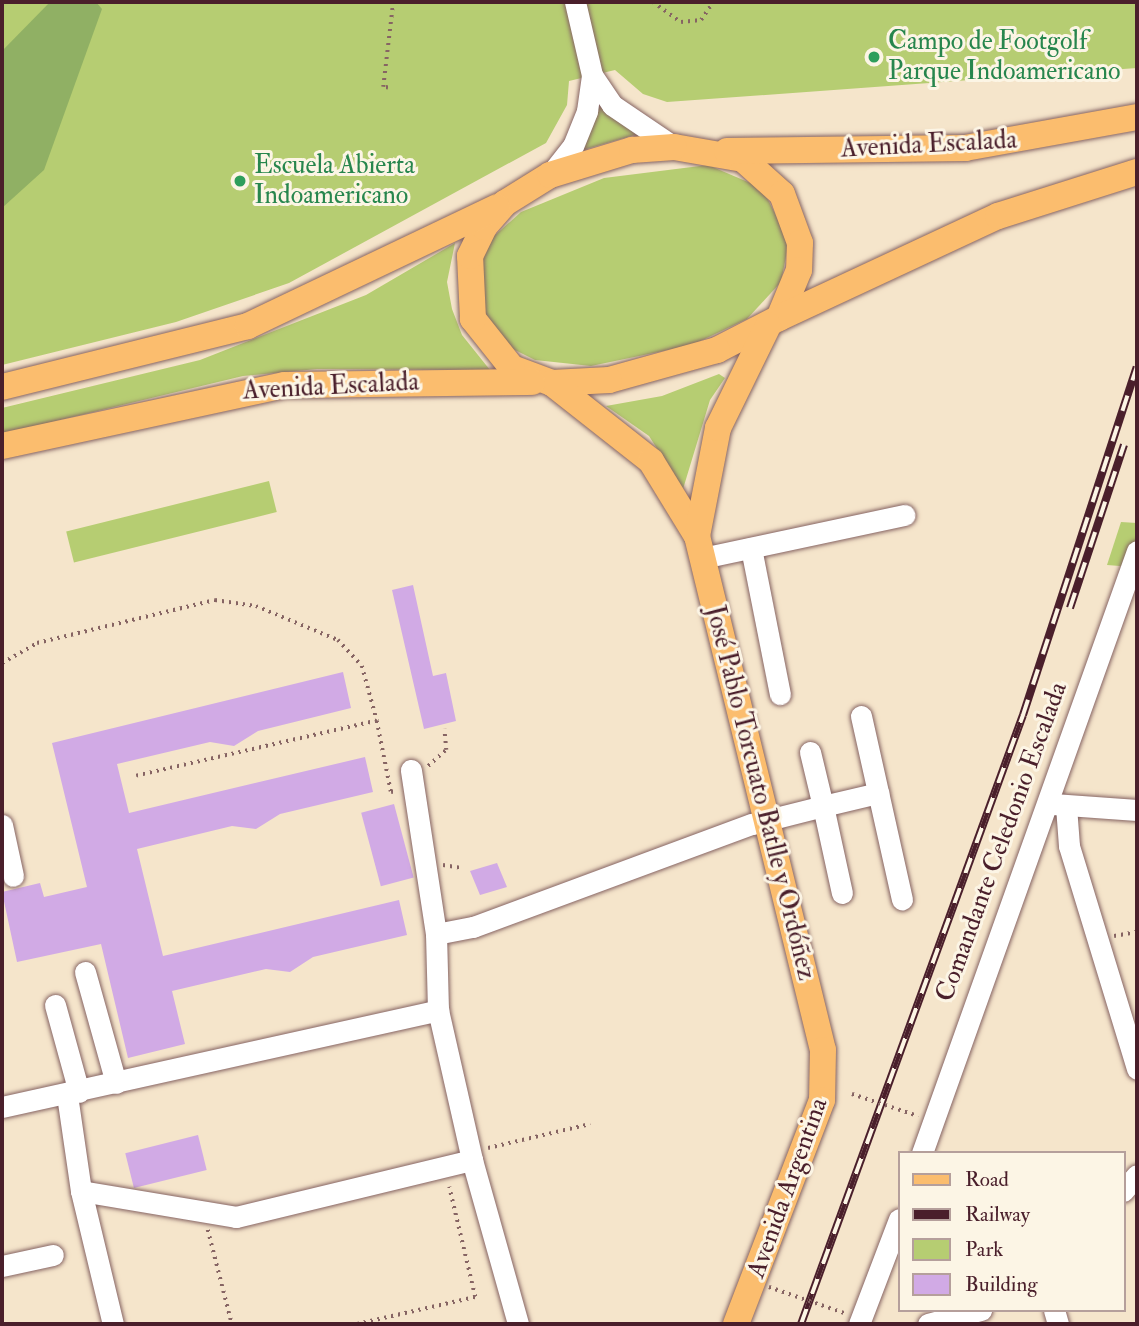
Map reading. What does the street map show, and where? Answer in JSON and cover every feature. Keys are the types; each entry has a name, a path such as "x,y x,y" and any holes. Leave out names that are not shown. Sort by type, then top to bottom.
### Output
{"main road":[{"name":"Avenida Escalada","path":"505,203 550,175 632,150 674,147 718,151 965,148 1137,117"},
{"name":"José Pablo Torcuato Batlle y Ordóñez","path":"699,547 718,428 799,270 794,217 764,174 718,151"},
{"path":"773,322 998,216 1135,173"},
{"name":"José Pablo Torcuato Batlle y Ordóñez","path":"505,203 484,227 470,256 469,298 488,346 512,368 546,383 651,461 699,547 774,818 784,886 823,1050"},
{"path":"2,387 248,326 505,203"},
{"name":"Avenida Escalada","path":"2,446 285,385 546,383 664,368 773,322"},
{"name":"Avenida Argentina","path":"736,1324 822,1100 823,1050"}],"street":[{"path":"575,2 592,75 612,105 674,147"},
{"path":"550,175 573,146 592,75"},
{"path":"699,547 751,548 904,515"},
{"path":"751,548 780,694"},
{"name":"Comandante Celedonio Escalada","path":"923,1151 1044,802 1137,551"},
{"path":"861,716 902,898"},
{"path":"810,752 842,893"},
{"path":"413,778 436,934 438,1010 472,1160 518,1324"},
{"path":"436,934 473,927 774,818 878,793"},
{"path":"1044,802 1137,810"},
{"path":"1066,806 1069,846 1101,938 1137,1069"},
{"path":"2,825 13,876"},
{"path":"85,972 116,1083"},
{"path":"55,1005 73,1093 81,1191 113,1324"},
{"path":"2,1107 438,1010"},
{"path":"81,1191 236,1217 472,1160"},
{"path":"1125,1189 1137,1175"},
{"path":"859,1320 898,1222"},
{"path":"2,1266 53,1255"},
{"path":"928,1324 973,1312"}],"path":[{"path":"388,88 383,87 393,2"},
{"path":"653,2 681,22 701,20 713,2"},
{"path":"2,663 37,643 173,606 215,600 256,606 351,649 377,721 391,792 439,761 446,751 444,729"},
{"path":"136,776 377,721"},
{"path":"1101,938 1137,932"},
{"path":"852,1094 918,1116"},
{"path":"472,1160 485,1149 590,1124"},
{"path":"357,1324 475,1297 449,1187"},
{"path":"204,1211 232,1324"},
{"path":"769,1287 859,1320"}],"green space":[{"name":"Escuela Abierta Indoamericano","path":"2,2 1137,2 1137,68 667,102 643,94 615,70 569,81 567,105 546,143 289,283 176,322 2,365"},
{"path":"50,2 96,2 102,9 44,170 2,208 2,51"},
{"path":"595,90 638,134 576,152"},
{"path":"708,165 762,188 789,241 781,282 747,319 692,345 591,366 535,360 511,348 480,312 483,258 492,238 521,212 604,178"},
{"path":"455,243 447,282 452,309 462,335 490,370 317,369 243,376 2,434 2,408 200,360 366,295"},
{"path":"719,374 725,378 710,400 683,489 649,436 606,406 662,396"},
{"path":"269,481 277,512 74,563 66,532"},
{"path":"1121,522 1137,523 1133,567 1107,565"}],"building":[{"path":"413,585 433,676 446,673 456,721 424,729 392,590"},
{"path":"343,672 351,708 258,731 234,746 210,742 117,764 129,813 365,757 373,792 280,814 256,829 232,826 137,849 163,956 399,900 407,935 313,957 290,972 266,969 172,991 185,1044 128,1058 101,944 17,962 2,892 40,883 44,897 87,887 52,743"},
{"path":"394,804 414,877 381,886 361,813"},
{"path":"497,863 507,887 480,895 470,871"},
{"path":"198,1135 207,1170 134,1188 125,1153"}],"railway":[{"path":"801,1324 1023,715 1137,367"},
{"path":"1070,608 1124,445"}],"place":[{"name":"Campo de Footgolf Parque Indoamericano","path":"874,57"},
{"name":"Escuela Abierta Indoamericano","path":"240,181"}]}
